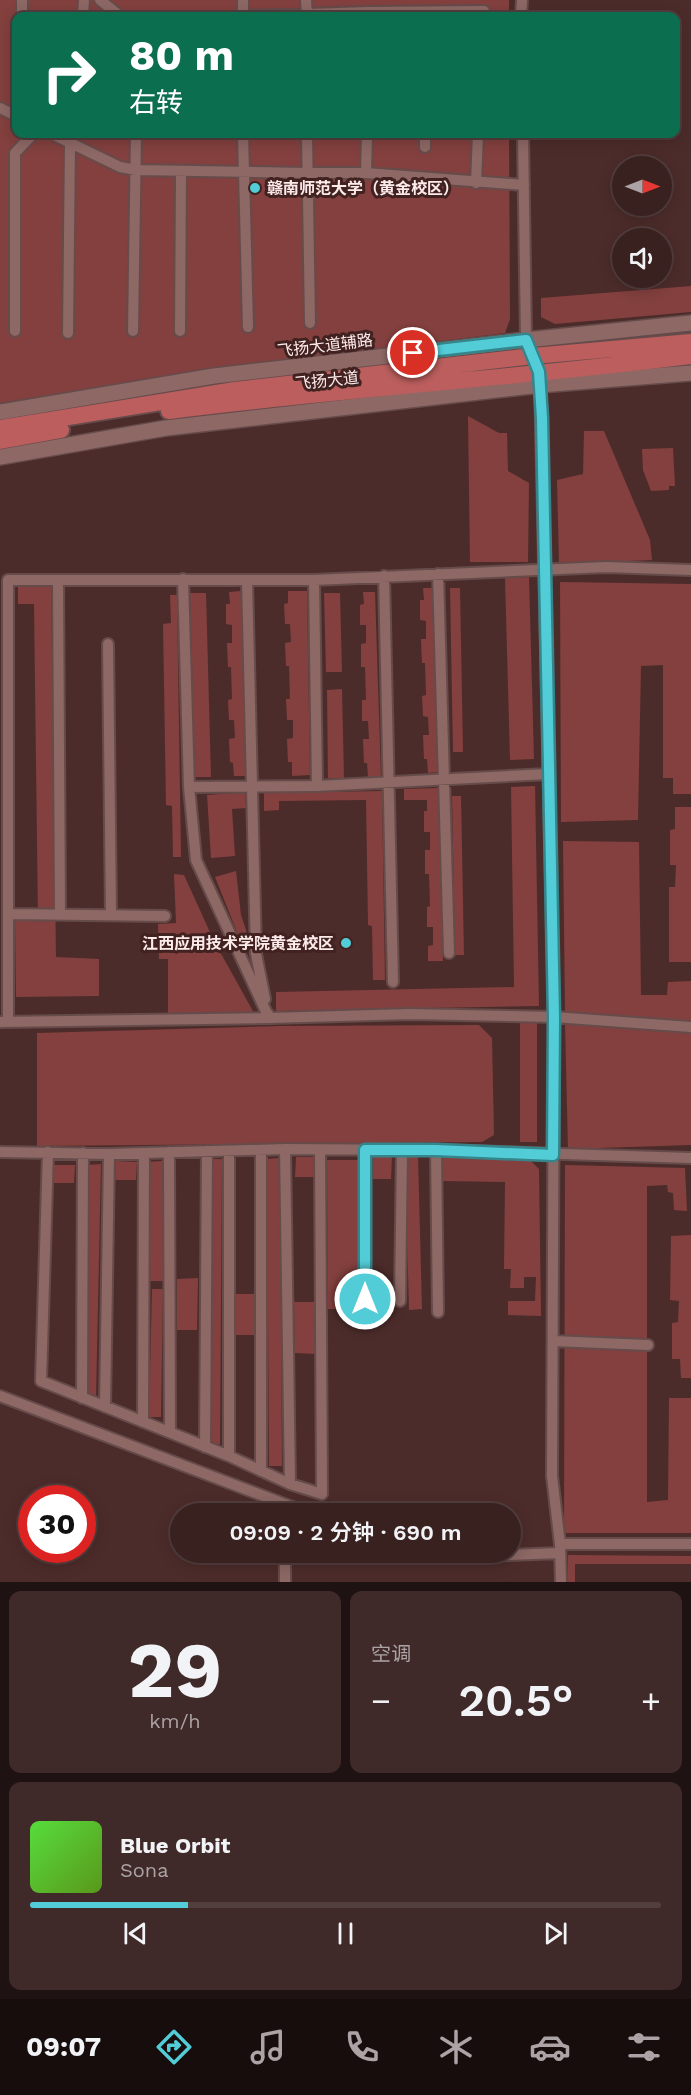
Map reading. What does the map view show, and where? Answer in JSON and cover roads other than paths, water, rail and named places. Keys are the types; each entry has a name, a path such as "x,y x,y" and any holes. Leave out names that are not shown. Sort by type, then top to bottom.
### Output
{"main road":[{"name":"飞扬大道","path":"0,428 235,390 449,366 537,371 691,342"},
{"name":"飞扬大道","path":"0,441 166,411 405,384 691,356"}],"street":[{"path":"100,0 115,12"},
{"path":"392,12 428,9 484,9"},
{"path":"15,331 15,153 29,138"},
{"path":"61,138 120,167 136,170 366,172 476,183 524,185"},
{"path":"68,333 74,144 77,138"},
{"path":"133,331 136,138"},
{"path":"243,138 248,327"},
{"path":"306,138 310,323"},
{"path":"366,172 367,138"},
{"path":"425,138 425,147"},
{"path":"476,183 478,138"},
{"path":"523,138 526,340 537,371 545,570 554,1017 552,1476 560,1548 561,1582"},
{"path":"180,331 181,172"},
{"name":"飞扬大道辅路","path":"0,412 214,376 691,323"},
{"path":"390,356 449,366"},
{"path":"633,363 689,374"},
{"path":"0,457 166,428 359,406 537,371 689,374"},
{"path":"359,406 405,384"},
{"path":"68,418 120,392"},
{"path":"29,436 80,444"},
{"path":"691,570 606,567 314,580 8,580 9,914 4,1022 410,1014 554,1017 691,1027"},
{"path":"438,574 448,953"},
{"path":"384,576 393,982"},
{"path":"183,579 189,787 195,860 269,1018"},
{"path":"58,580 60,914"},
{"path":"247,580 256,954 269,1018"},
{"path":"314,580 317,786"},
{"path":"108,644 111,915"},
{"path":"189,787 317,786 548,774"},
{"path":"9,914 165,916"},
{"path":"0,1152 109,1154 285,1149 436,1150 691,1158"},
{"path":"285,1149 291,1484"},
{"path":"261,1150 261,1471"},
{"path":"48,1152 41,1381 229,1456 291,1484 322,1494 320,1150"},
{"path":"365,1150 365,1320"},
{"path":"400,1301 402,1150"},
{"path":"436,1150 438,1312"},
{"path":"205,1447 207,1151"},
{"path":"229,1151 229,1456"},
{"path":"170,1152 170,1432"},
{"path":"143,1422 144,1153"},
{"path":"82,1398 83,1154"},
{"path":"105,1407 109,1154"},
{"path":"553,1341 648,1345"},
{"path":"0,1396 272,1503"},
{"path":"521,1552 560,1548 691,1544"},
{"path":"285,1563 285,1582"}],"place":[{"name":"赣南师范大学（黄金校区）","path":"255,188"},
{"name":"江西应用技术学院黄金校区","path":"346,943"}]}
